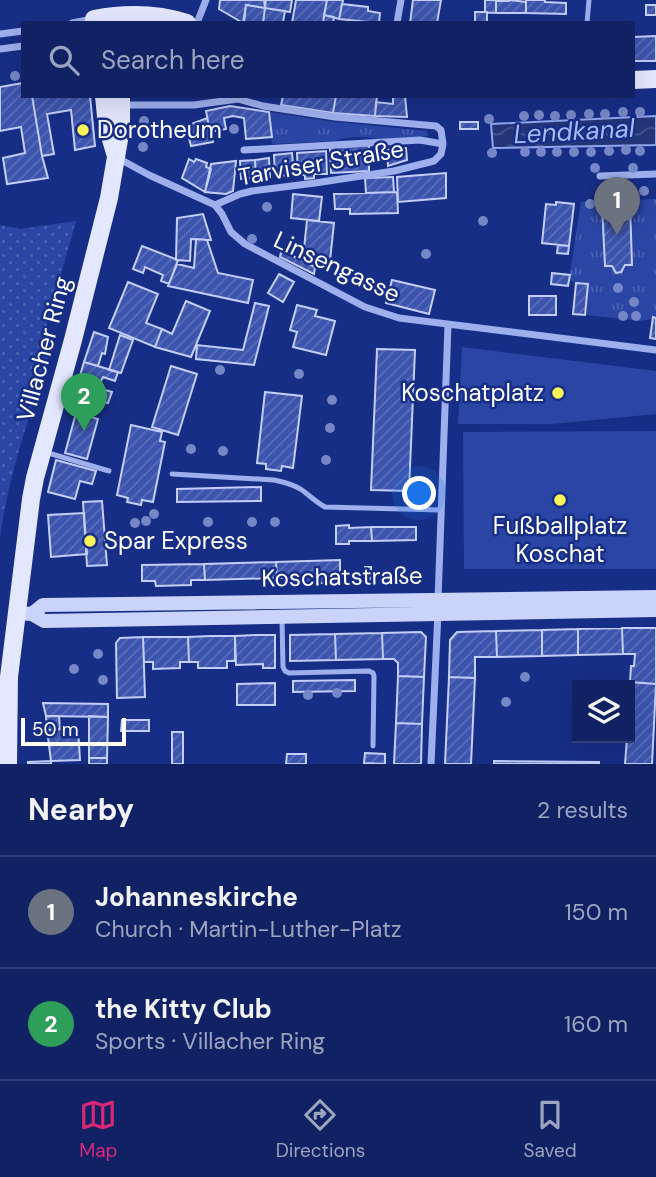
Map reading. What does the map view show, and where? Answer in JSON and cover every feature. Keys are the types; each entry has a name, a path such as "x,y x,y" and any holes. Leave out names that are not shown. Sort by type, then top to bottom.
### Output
{"main road":[{"path":"90,0 104,16 146,15 180,21"},
{"path":"635,80 656,79"},
{"name":"Villacher Ring","path":"104,98 107,126 116,157"},
{"name":"Villacher Ring","path":"8,764 9,677 25,613 31,499 96,253 113,176 121,128 122,101"},
{"name":"Koschatstraße","path":"25,613 44,621 282,616 656,597"},
{"name":"Koschatstraße","path":"25,613 43,605 438,606 656,610"}],"street":[{"path":"198,21 206,0"},
{"path":"397,21 401,0"},
{"path":"81,21 104,16"},
{"path":"0,34 21,31"},
{"path":"0,49 21,46"},
{"path":"263,106 266,98"},
{"path":"122,101 194,105 238,99 263,106 335,117 436,126 440,130 443,144 420,140 244,150"},
{"name":"Tarviser Straße","path":"215,205 252,191 381,173 434,162 441,154 443,144"},
{"path":"116,157 215,205"},
{"path":"600,176 656,174"},
{"name":"Linsengasse","path":"215,205 231,232 245,244 365,307 399,318 656,350"},
{"path":"431,764 447,325"}],"lane":[{"path":"587,21 589,0"},
{"path":"42,451 109,471"},
{"path":"172,474 274,480 301,489 325,507 441,510"},
{"path":"282,616 285,671 373,673 373,746"}],"green space":[{"path":"269,112 427,131 428,136 377,139 356,137 335,141 272,144"},
{"path":"656,199 656,318 641,321 585,315 588,285 569,280 581,202"},
{"path":"76,221 44,335 53,342 15,463 0,537 0,225 20,229"},
{"name":"Koschatplatz","path":"462,347 656,371 656,414 552,424 458,424"},
{"name":"Fußballplatz Koschat","path":"656,431 656,569 464,569 463,432"}],"water":[{"name":"Lendkanal","path":"656,116 656,145 493,148 491,124"}],"building":[{"path":"220,0 264,0 265,8 246,5 243,21 219,9"},
{"path":"266,0 292,0 290,12 265,8"},
{"path":"296,0 327,0 323,21 292,21"},
{"path":"327,0 343,0 339,19 324,15"},
{"path":"413,0 441,0 437,21 410,21"},
{"path":"485,0 496,0 496,13 485,12"},
{"path":"526,0 566,3 566,14 526,13"},
{"path":"496,1 526,2 526,13 496,13"},
{"path":"342,4 368,7 368,11 380,13 379,21 339,19"},
{"path":"246,5 265,8 263,21 244,21"},
{"path":"646,5 656,5 656,15 646,15"},
{"path":"265,8 285,11 283,21 263,21"},
{"path":"475,12 487,12 487,21 475,21"},
{"path":"324,15 334,17 333,21 323,21"},
{"path":"656,36 656,61 635,61 635,37"},
{"path":"21,83 21,98 32,98 48,178 7,184 3,158 25,153 21,127 0,131 0,87"},
{"name":"Dorotheum","path":"32,98 90,98 95,146 75,150 71,110 47,114 54,154 42,156"},
{"path":"283,98 336,98 333,113 281,105"},
{"path":"336,98 377,98 375,116 333,113"},
{"path":"393,98 405,98 407,117 375,116 376,102 393,104"},
{"path":"230,106 269,112 272,137 246,139 244,118 233,116 224,118 226,129 210,132 206,111"},
{"path":"207,118 213,142 191,146 186,126"},
{"path":"460,122 478,122 478,129 460,129"},
{"path":"369,145 369,171 331,173 330,148"},
{"path":"406,148 407,160 388,166 387,150"},
{"path":"326,151 327,174 314,174 314,178 305,179 305,175 298,175 297,153"},
{"path":"292,153 294,175 275,176 274,155"},
{"path":"269,158 270,177 256,178 255,160"},
{"path":"189,159 207,163 206,167 211,169 205,192 182,178"},
{"path":"255,160 256,178 241,179 240,161"},
{"path":"236,161 233,191 226,194 205,192 211,164"},
{"path":"446,173 446,198 398,202 397,177"},
{"path":"393,177 394,192 366,193 365,178"},
{"path":"397,192 398,213 350,214 350,209 335,209 334,194"},
{"path":"293,194 322,197 319,221 291,218"},
{"path":"556,202 574,204 569,246 542,243 546,204 556,205"},
{"path":"630,204 632,265 625,265 621,272 616,273 612,266 605,266 602,205"},
{"path":"203,214 211,240 191,239 190,261 176,260 177,218"},
{"path":"307,220 334,223 330,261 303,258"},
{"path":"196,239 207,240 218,273 253,280 248,303 168,286 177,264 194,268"},
{"path":"558,245 569,246 568,254 557,253"},
{"path":"142,246 178,260 169,284 161,281 163,275 145,267 143,273 133,269"},
{"path":"289,249 293,256 315,267 314,274 280,257 281,252"},
{"path":"552,273 570,275 568,286 551,284"},
{"path":"279,274 294,282 283,302 268,293"},
{"path":"392,280 435,290 429,314 386,303"},
{"path":"128,282 158,294 146,323 162,329 155,347 109,328"},
{"path":"576,283 588,284 585,315 573,314"},
{"path":"529,296 556,296 556,315 529,315"},
{"path":"186,301 210,311 191,357 155,347 162,329 172,334"},
{"path":"255,303 269,306 254,365 196,359 197,345 243,350"},
{"path":"297,305 317,310 315,316 335,321 326,355 293,347 297,332 290,330"},
{"path":"653,317 656,318 656,339 650,338"},
{"path":"94,332 108,337 105,354 102,353 98,366 84,362"},
{"path":"120,335 133,340 121,373 109,370"},
{"path":"377,349 415,350 409,491 371,490"},
{"path":"84,362 118,372 115,381 103,377 101,381 97,380 95,387 112,392 108,403 74,396"},
{"path":"171,366 197,374 178,435 152,427"},
{"path":"265,392 302,396 293,468 282,466 281,471 266,469 266,464 257,463"},
{"path":"76,413 98,419 87,459 65,453"},
{"path":"131,425 162,432 160,441 165,442 153,502 142,500 141,505 127,502 128,498 117,495"},
{"path":"56,460 96,471 92,484 80,481 75,499 48,492"},
{"path":"261,487 261,501 177,502 177,489"},
{"path":"102,501 107,565 87,566 83,502"},
{"path":"84,513 87,554 51,557 48,515"},
{"path":"349,525 349,528 371,527 372,541 336,544 336,526"},
{"path":"371,527 416,527 416,540 372,541"},
{"path":"340,560 340,577 327,577 327,583 291,584 291,578 277,578 276,562"},
{"path":"276,562 277,578 205,580 204,564"},
{"path":"204,564 205,580 191,580 191,585 156,586 155,581 142,581 142,565"},
{"path":"365,567 371,567 371,579 365,579"},
{"path":"622,628 656,628 656,684 630,680 635,654 623,654"},
{"path":"622,628 623,654 578,655 578,629"},
{"path":"578,629 578,655 542,656 542,630"},
{"path":"542,630 542,656 497,657 496,631"},
{"path":"496,631 497,657 475,657 475,678 449,677 450,640 457,632"},
{"path":"421,632 426,637 424,677 398,676 398,663 394,659 383,659 382,633"},
{"path":"382,633 383,659 336,660 335,634"},
{"path":"335,634 336,660 290,661 290,635"},
{"path":"275,635 275,668 263,668 263,664 236,665 235,636"},
{"path":"235,636 235,661 227,661 227,668 198,668 198,662 189,662 188,637"},
{"path":"143,637 188,637 189,662 180,662 180,668 153,669 153,662 144,662"},
{"path":"143,637 145,697 117,698 116,643 120,638"},
{"path":"398,676 424,677 422,724 396,723"},
{"path":"449,677 475,678 471,764 445,764"},
{"path":"355,680 355,691 293,692 293,681"},
{"path":"635,682 656,684 652,764 625,764 627,743 635,743"},
{"path":"275,683 275,705 237,705 237,684"},
{"path":"43,703 108,704 108,717 46,716"},
{"path":"46,716 59,716 60,729 47,730"},
{"path":"89,716 108,717 107,758 89,758"},
{"path":"122,720 149,720 149,731 121,731"},
{"path":"396,723 422,724 421,764 394,764"},
{"path":"78,728 80,760 51,761 47,730"},
{"path":"172,732 183,732 183,764 172,764"},
{"path":"365,753 385,754 385,764 364,763"},
{"path":"287,754 306,754 306,764 286,764"},
{"path":"89,758 107,758 107,764 89,764"},
{"path":"51,761 51,764 28,764 28,762"},
{"path":"494,761 599,762 599,764 494,764"}],"place":[{"name":"Dorotheum","path":"83,130"},
{"name":"Johanneskirche","path":"617,235"},
{"name":"Koschatplatz","path":"558,393"},
{"name":"the Kitty Club","path":"84,431"},
{"name":"Fußballplatz Koschat","path":"560,500"},
{"name":"Spar Express","path":"90,541"}]}
